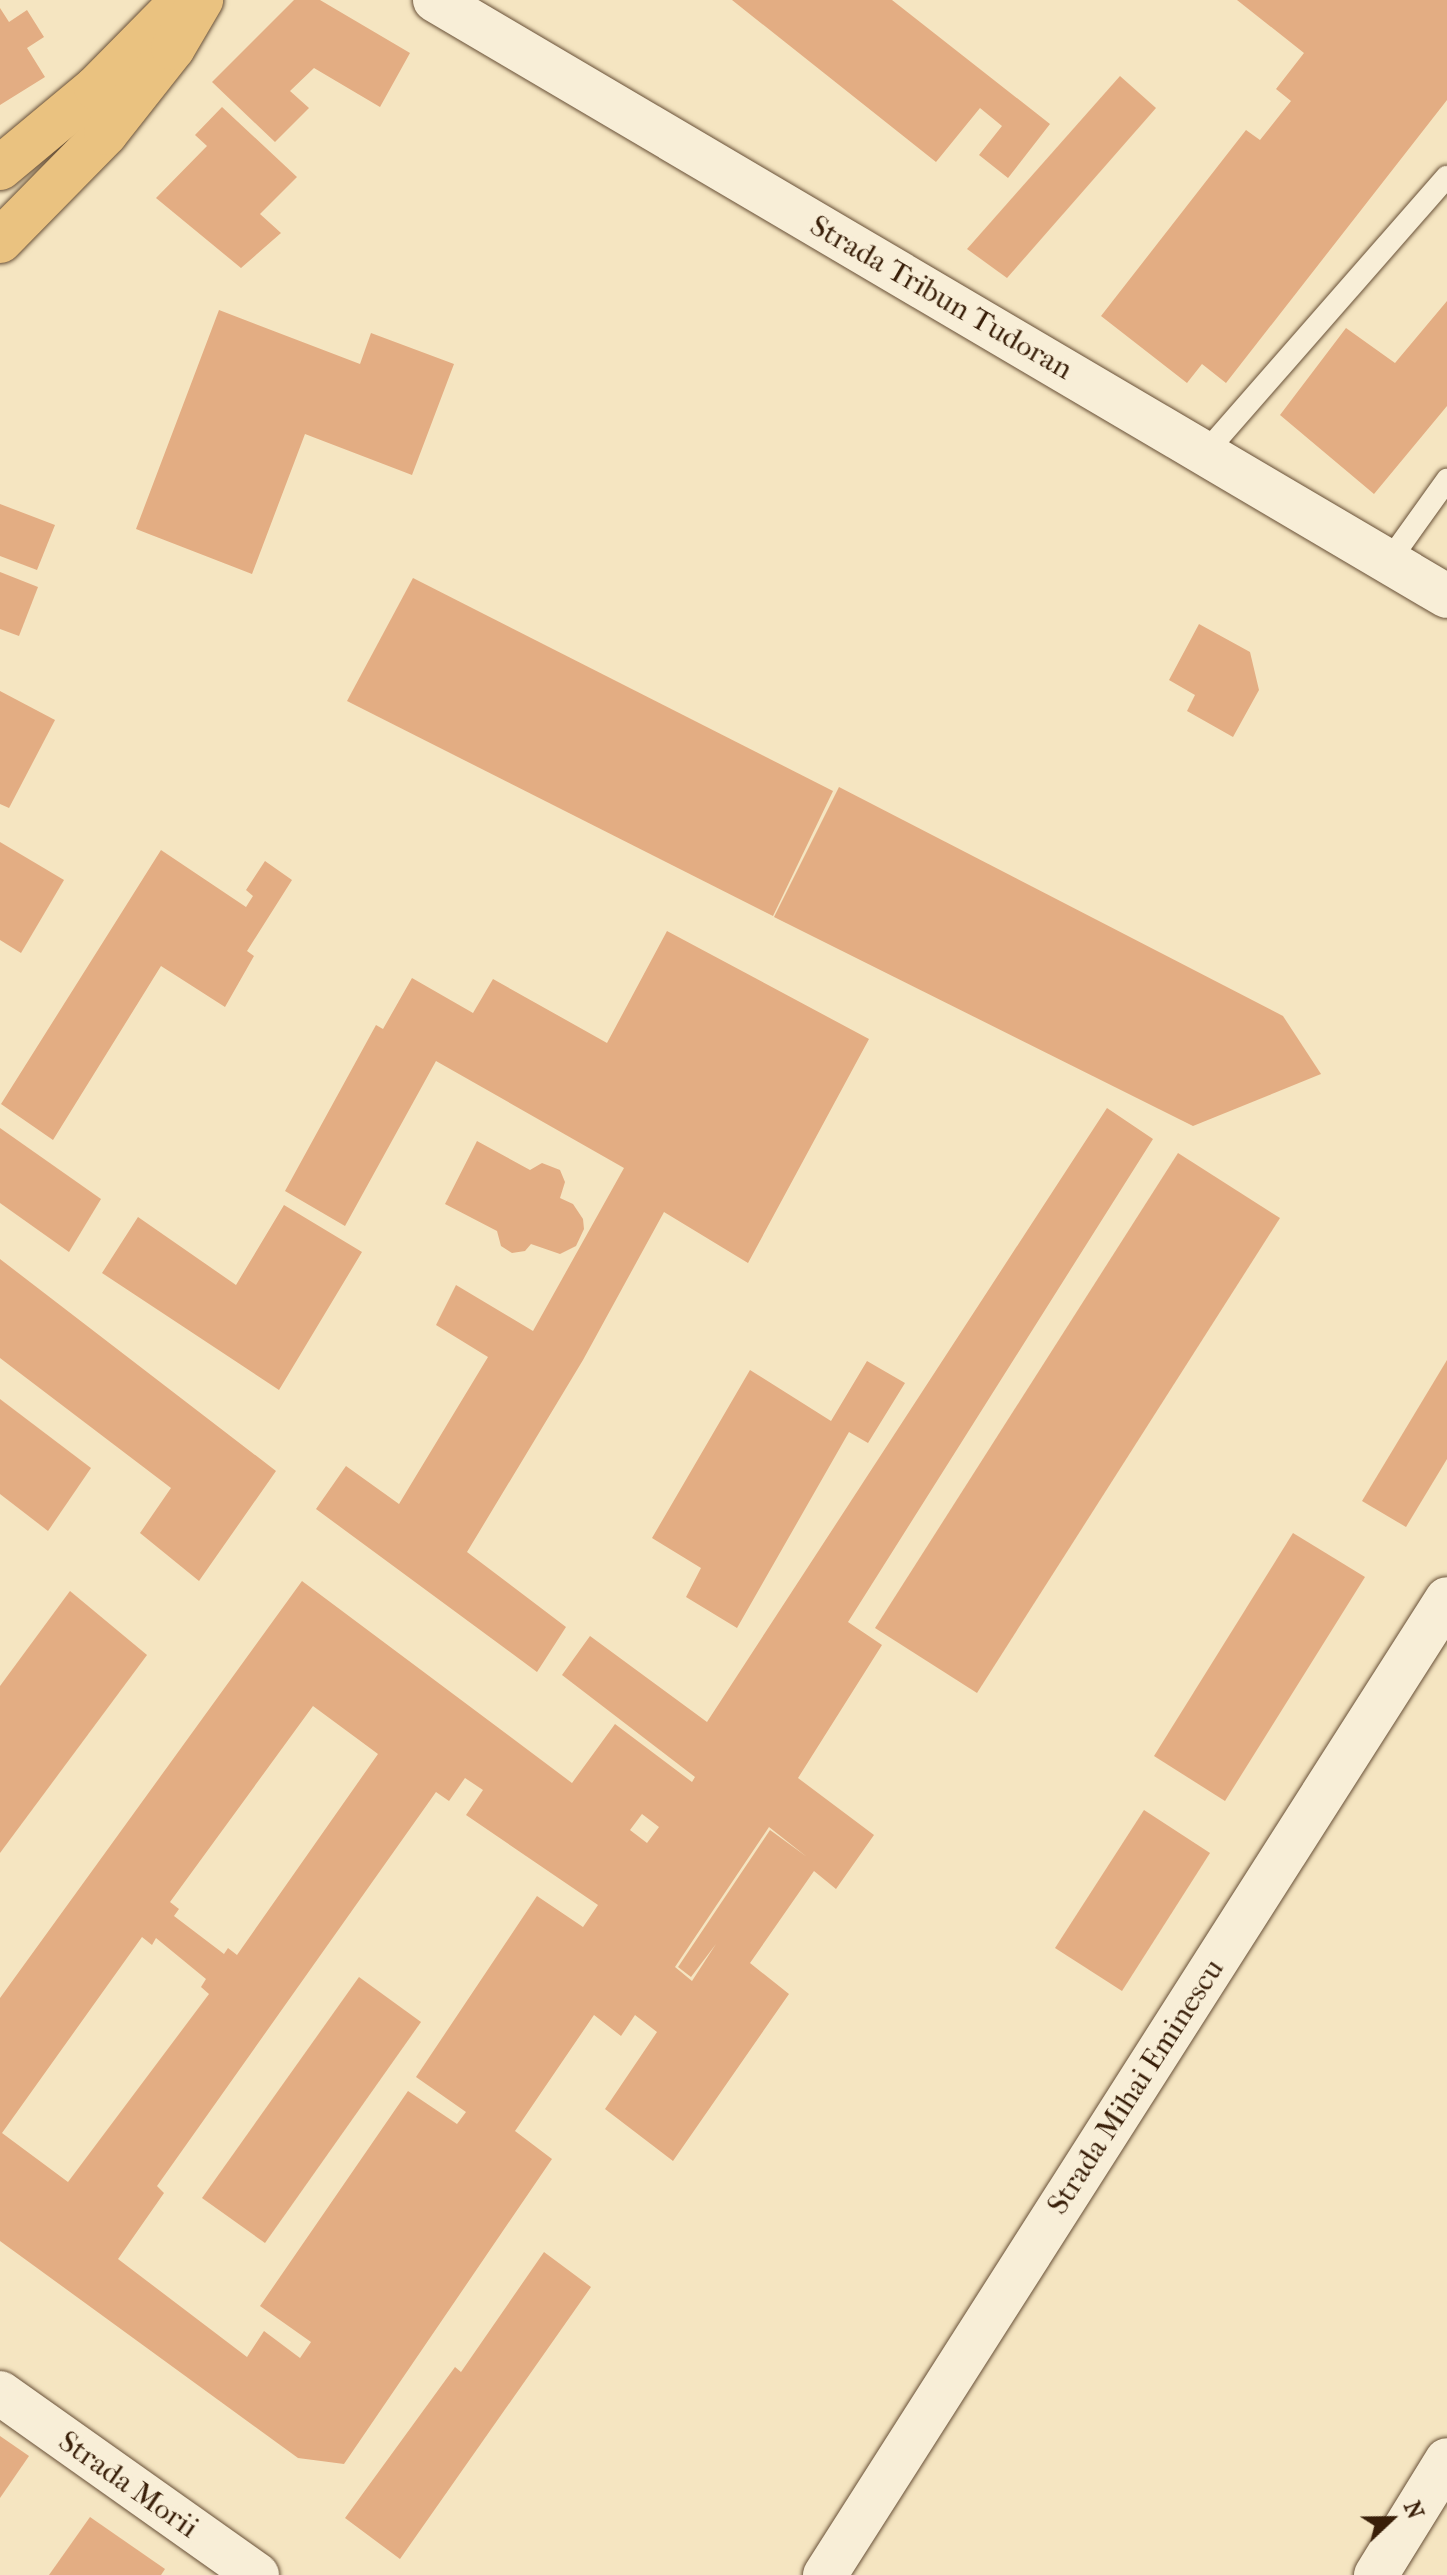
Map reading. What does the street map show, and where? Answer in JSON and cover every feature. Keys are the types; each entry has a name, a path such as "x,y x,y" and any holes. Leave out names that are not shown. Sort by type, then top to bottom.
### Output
{"main road":[{"path":"0,168 96,88 184,0"},
{"path":"0,241 106,133 173,48 201,0"}],"street":[{"name":"Strada Tribun Tudoran","path":"435,0 1447,596"},
{"name":"Strada Mihai Eminescu","path":"825,2575 1447,1599"},
{"name":"Strada Morii","path":"0,2393 257,2575"},
{"path":"1376,2575 1447,2460"}],"lane":[{"path":"1205,453 1447,177"},
{"path":"1389,561 1447,480"}],"building":[{"path":"294,0 320,0 410,53 380,107 314,68 290,91 309,108 275,142 212,82"},
{"path":"732,0 892,0 1050,124 1008,178 979,155 1002,126 980,108 936,162"},
{"path":"1237,0 1447,0 1447,100 1226,383 1202,364 1187,383 1101,316 1246,130 1260,140 1291,101 1276,89 1304,53"},
{"path":"0,8 9,22 27,10 44,37 27,48 45,77 0,105"},
{"path":"1120,76 1156,108 1007,278 967,249"},
{"path":"222,107 297,177 260,214 281,233 241,268 156,198 207,146 195,135"},
{"path":"1447,301 1447,406 1374,494 1280,415 1346,328 1395,363"},
{"path":"219,310 360,364 371,333 454,364 412,475 305,434 252,574 136,529"},
{"path":"0,504 55,525 37,570 0,556"},
{"path":"0,572 38,587 19,636 0,629"},
{"path":"413,578 833,791 773,916 347,701"},
{"path":"1199,624 1250,652 1259,690 1233,737 1187,711 1195,695 1169,680"},
{"path":"0,691 55,720 9,808 0,804"},
{"path":"839,787 1283,1016 1321,1074 1193,1126 774,917"},
{"path":"0,842 64,880 21,953 0,940"},
{"path":"161,850 246,907 253,896 246,890 265,861 292,880 247,951 254,956 225,1007 161,966 53,1140 1,1104"},
{"path":"667,931 869,1039 748,1263 664,1212 583,1360 467,1552 566,1627 537,1672 316,1509 346,1466 399,1504 488,1357 436,1325 456,1285 533,1331 624,1168 436,1061 345,1226 285,1191 376,1025 383,1029 412,978 473,1013 493,979 607,1043"},
{"path":"1107,1108 1153,1139 848,1622 882,1645 798,1778 874,1835 836,1889 814,1871 750,1963 789,1994 673,2161 605,2109 657,2032 635,2015 621,2036 594,2015 515,2131 552,2159 344,2464 298,2458 0,2241 0,1998 302,1581 572,1783 615,1724 692,1782 695,1777 562,1675 590,1636 707,1722","holes":["313,1706 378,1754 237,1955 228,1948 224,1954 174,1916 179,1909 170,1902","465,1778 483,1790 466,1815 598,1905 583,1927 537,1896 416,2077 466,2112 457,2124 408,2091 260,2306 311,2342 300,2358 264,2331 247,2357 118,2259 164,2193 157,2186 436,1792 449,1801","642,1814 659,1827 647,1843 630,1830","769,1827 807,1857 770,1830 678,1967 691,1977 716,1944 692,1981 675,1967","142,1937 152,1945 156,1938 206,1979 201,1987 209,1994 68,2182 2,2133"]},
{"path":"0,1128 101,1199 69,1252 0,1203"},
{"path":"477,1141 530,1170 542,1163 560,1170 565,1182 560,1198 573,1204 583,1219 584,1229 576,1246 560,1254 531,1244 525,1251 512,1253 501,1246 497,1231 445,1204"},
{"path":"1178,1153 1280,1218 977,1693 875,1628"},
{"path":"284,1205 362,1252 279,1390 102,1273 138,1217 236,1285"},
{"path":"0,1259 276,1471 199,1581 140,1533 171,1488 0,1358"},
{"path":"1447,1360 1447,1459 1406,1527 1362,1501"},
{"path":"867,1361 905,1383 868,1443 849,1432 737,1628 686,1597 701,1568 652,1538 750,1370 831,1421"},
{"path":"0,1399 91,1468 48,1531 0,1494"},
{"path":"1293,1533 1365,1577 1225,1801 1154,1756"},
{"path":"70,1591 147,1655 0,1853 0,1686"},
{"path":"1144,1810 1210,1853 1122,1991 1055,1948"},
{"path":"359,1977 421,2022 265,2243 202,2198"},
{"path":"544,2252 591,2287 400,2559 345,2518 455,2367 461,2372"},
{"path":"0,2436 29,2456 0,2498"},
{"path":"90,2517 165,2569 161,2575 49,2575"}]}
